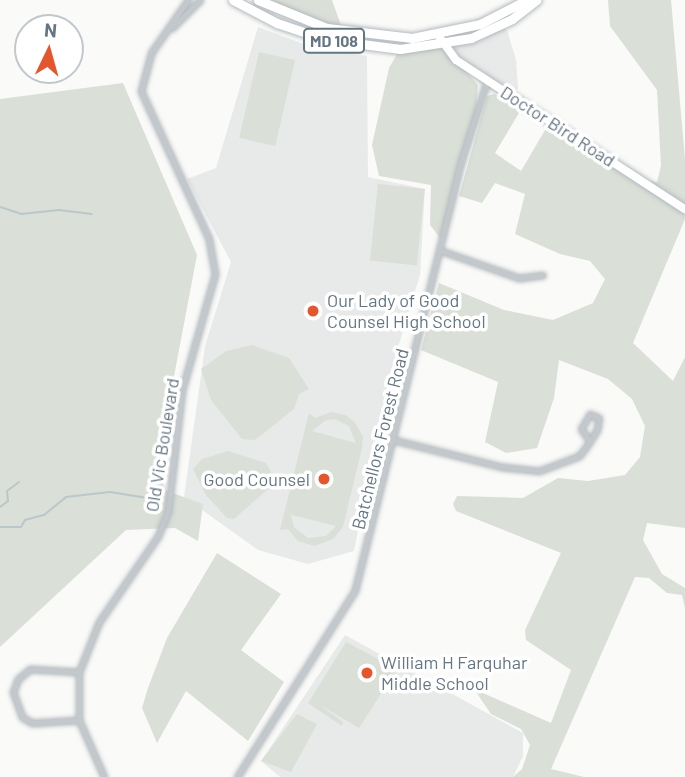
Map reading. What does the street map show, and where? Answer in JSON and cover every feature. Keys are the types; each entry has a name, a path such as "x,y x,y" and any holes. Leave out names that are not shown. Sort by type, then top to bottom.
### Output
{"main road":[{"name":"MD 108","path":"233,0 278,23 324,39 400,49 490,30 536,0"},
{"name":"MD 108","path":"258,0 305,21 355,34 441,40 494,19 527,0"},
{"name":"Doctor Bird Road","path":"441,40 456,60 685,209"}],"street":[{"name":"Old Vic Boulevard","path":"104,777 79,720 79,672 99,622 158,536 168,511 178,411 215,274 209,239 142,97 146,62 188,0"},
{"name":"Old Vic Boulevard","path":"167,32 200,0"},
{"name":"Batchellors Forest Road","path":"237,777 355,590 442,251 461,162 487,81"},
{"path":"442,251 519,278 543,275"},
{"path":"394,440 502,467 539,471 570,461 590,442 599,422 590,414 581,429 590,442"},
{"path":"79,672 30,670 18,679 13,692 22,718 32,723 79,720"}],"shaded area":[{"path":"258,0 332,0 343,31"},
{"path":"608,0 671,0 685,159 685,219 633,343 673,381 685,357 685,528 647,523 643,540 662,574 685,588 685,608 682,595 667,593 649,578 635,577 551,769 584,777 513,777 522,769 530,745 521,729 491,714 474,689 551,723 571,670 526,640 525,630 561,553 456,511 453,504 457,496 523,498 558,478 588,481 625,475 640,457 645,426 632,399 608,379 559,360 554,398 537,448 506,453 485,442 498,382 421,350 439,283 504,310 553,320 593,303 605,279 590,261 560,254 515,234 525,194 495,183 482,203 459,196 487,96 494,94 522,108 495,153 521,171 548,125 642,180 657,182 661,166 657,90 610,26"},
{"path":"498,26 507,30 516,60 518,88 512,95 443,45"},
{"name":"Our Lady of Good Counsel High School","path":"258,27 309,46 367,56 368,177 425,189 420,275 389,377 354,551 308,564 258,550 184,497 205,346 231,262 187,179 216,168"},
{"path":"443,45 478,85 476,114 441,239 430,225 431,185 379,176 372,145 389,68 400,49"},
{"path":"259,52 295,60 275,146 239,138"},
{"path":"123,83 197,255 156,471 167,491 203,504 198,541 175,528 126,530 0,647 0,99"},
{"path":"378,184 425,189 417,265 370,261"},
{"path":"252,345 289,358 309,389 299,394 294,409 255,440 242,439 211,400 201,369 226,351"},
{"name":"Good Counsel","path":"331,412 346,415 356,424 363,437 343,527 333,539 314,546 298,541 288,529 280,530 309,413 315,418","holes":["335,419 349,426 356,443 312,431 326,420","292,515 336,526 326,536 308,538 294,527"]},
{"path":"228,451 266,463 276,482 234,519 227,518 206,495 193,469 202,459"},
{"path":"217,553 281,594 241,650 284,682 248,741 186,691 157,743 142,708 148,688 167,638"},
{"name":"William H Farquhar Middle School","path":"345,635 523,733 523,756 513,777 280,777 261,761"},
{"path":"346,642 397,669 359,728 320,705 343,722 342,726 308,703"},
{"path":"297,714 317,724 291,772 261,761"}],"waterway":[{"path":"0,207 21,214 59,210 92,214"},
{"path":"0,507 8,501 7,491 19,482"},
{"path":"0,527 21,527 25,520 44,515 66,497 110,492 148,498"}],"place":[{"name":"Our Lady of Good Counsel High School","path":"313,311"},
{"name":"Good Counsel","path":"324,479"},
{"name":"William H Farquhar Middle School","path":"367,673"}]}
